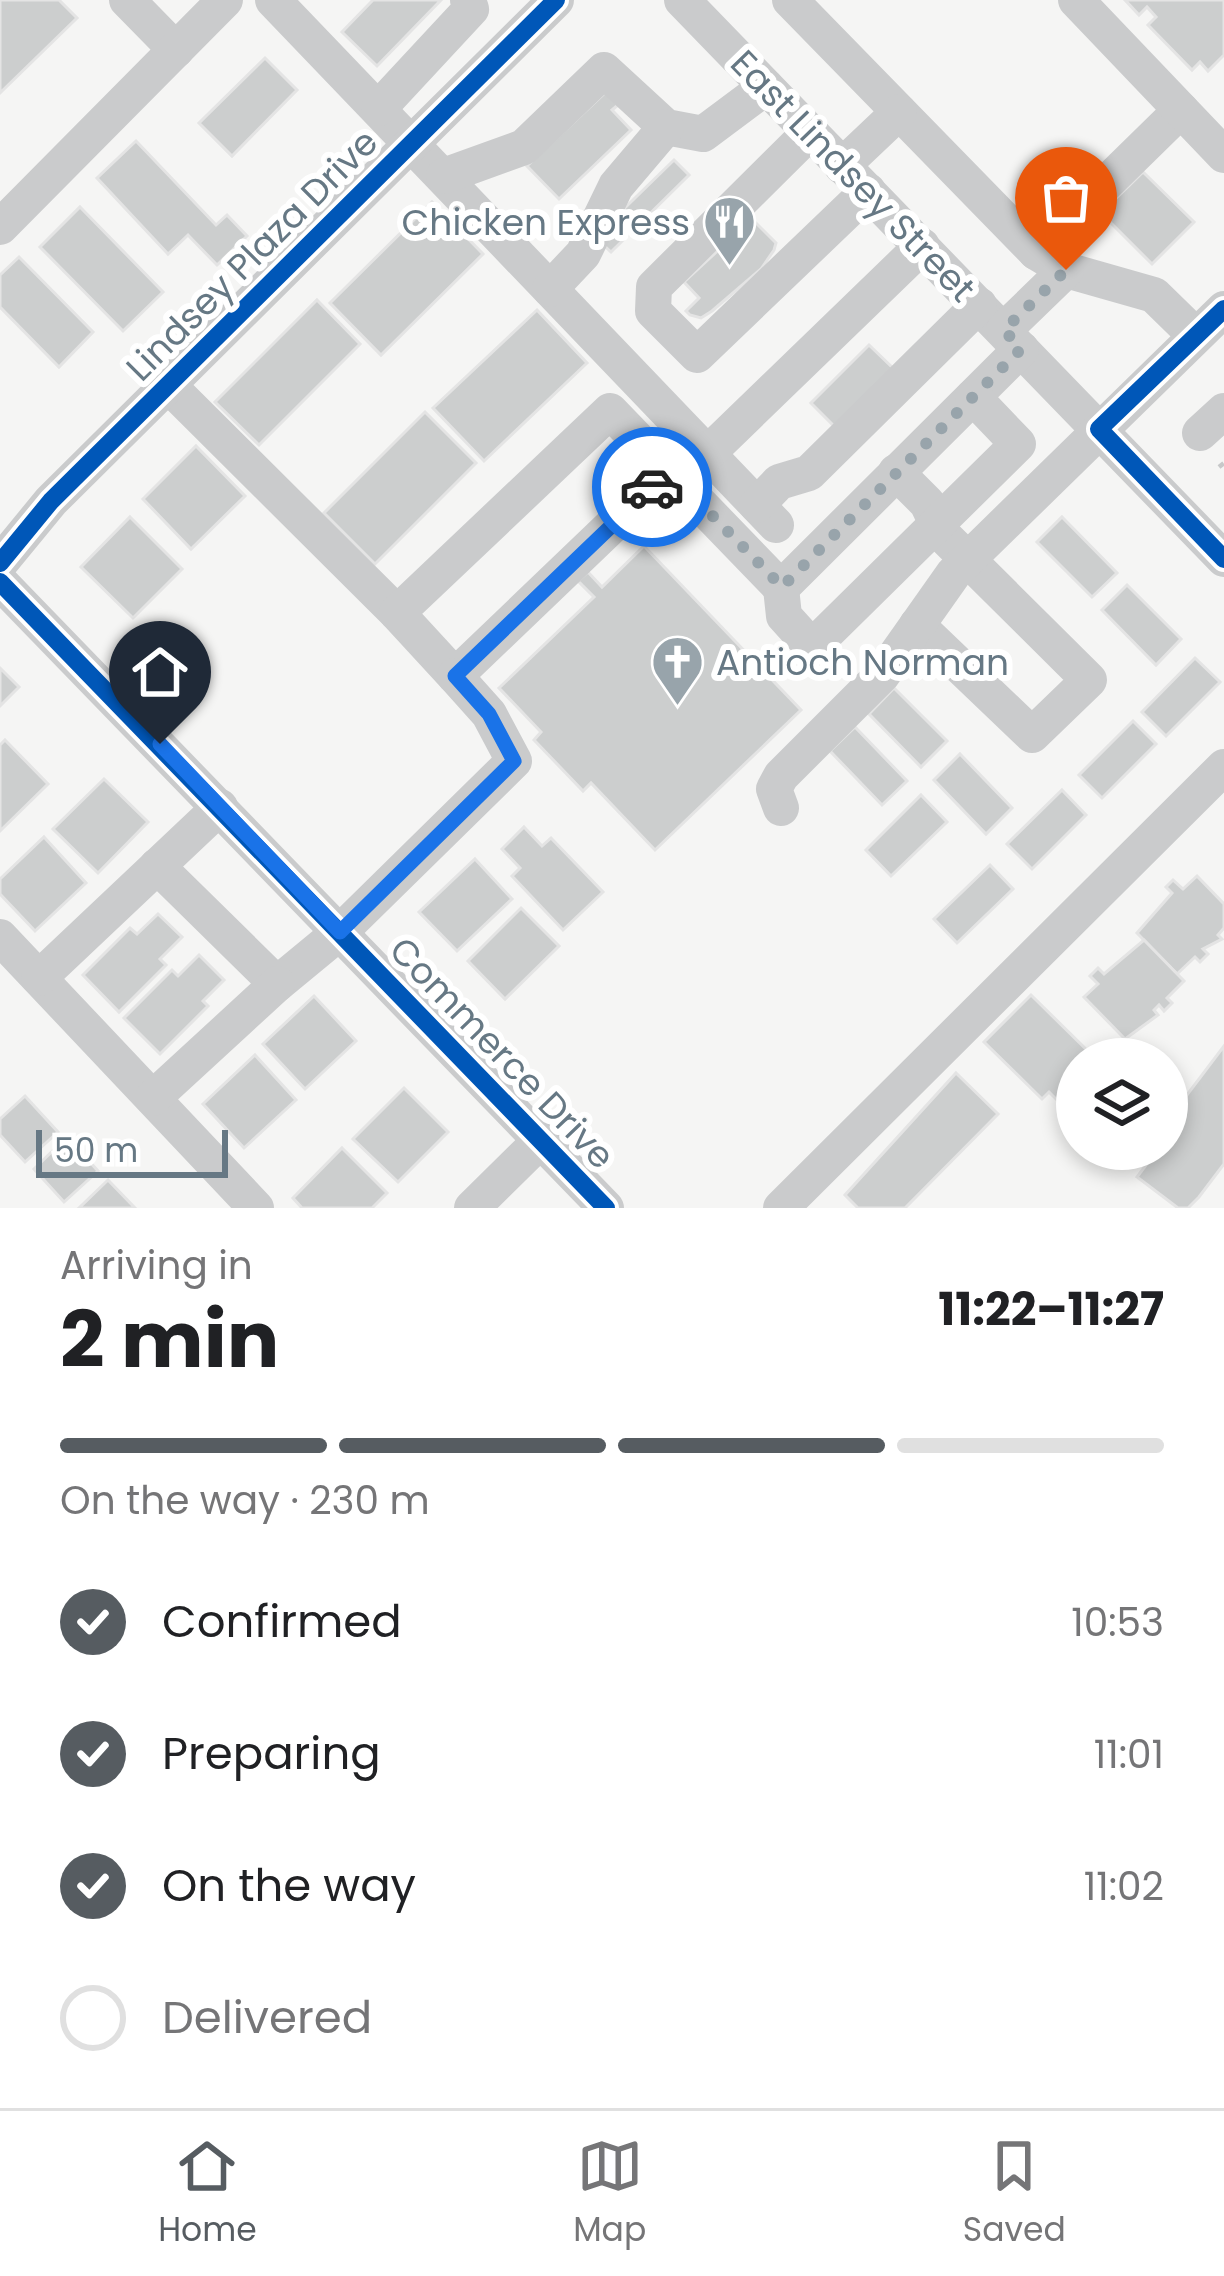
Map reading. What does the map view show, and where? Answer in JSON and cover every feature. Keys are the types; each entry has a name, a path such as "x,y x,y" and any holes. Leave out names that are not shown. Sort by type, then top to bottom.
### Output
{"street":[{"path":"127,0 176,50"},
{"path":"4,216 225,0"},
{"name":"Lindsey Plaza Drive","path":"0,563 19,535 556,0"},
{"name":"East Lindsey Street","path":"682,0 1224,559"},
{"path":"790,0 1051,261 1154,295 1196,336"},
{"path":"1076,0 1224,155"},
{"path":"379,108 469,4 508,47"},
{"path":"288,6 766,515 779,482 809,472 1001,328"},
{"path":"444,176 524,147 604,70 666,128 703,134 766,87"},
{"path":"782,587 973,397 1001,328 1051,261 1181,110"},
{"path":"654,399 698,356 855,178 899,112"},
{"path":"550,289 583,254 616,186 666,128"},
{"path":"598,340 810,132"},
{"path":"707,454 922,246"},
{"path":"654,287 653,311 698,356"},
{"path":"781,808 774,789 782,776 882,675 967,560 1224,309"},
{"path":"153,1099 340,932 514,761 489,714 398,614 168,386"},
{"path":"398,614 610,412 782,587 784,616 812,647 1018,444 973,397"},
{"path":"455,676 669,471"},
{"path":"896,472 927,503 937,524 967,560 1089,680 1032,735 916,625"},
{"name":"Commerce Drive","path":"0,583 606,1208"},
{"path":"781,1208 1224,767"},
{"path":"39,978 220,806"},
{"path":"158,866 277,984"},
{"path":"0,937 256,1208"},
{"path":"472,1208 540,1141"}],"building":[{"path":"0,0 59,0 77,18 0,93"},
{"path":"373,0 441,0 377,66 342,32"},
{"path":"1125,0 1224,0 1224,55 1208,71 1200,62 1192,70 1148,25 1156,17 1147,7 1139,15"},
{"path":"265,58 297,90 232,156 199,123"},
{"path":"606,92 618,105 612,110 631,130 559,199 527,166"},
{"path":"136,141 216,225 227,215 247,236 217,265 188,235 168,254 97,178"},
{"path":"674,160 689,175 611,252 595,237"},
{"path":"1143,172 1194,222 1152,264 1101,213"},
{"path":"432,202 483,254 381,355 330,303"},
{"path":"80,207 163,292 123,331 40,247"},
{"name":"Chicken Express","path":"752,219 776,243 774,250 761,269 712,311 701,318 690,315 686,311 699,298 684,282"},
{"path":"19,257 93,332 59,367 0,307 0,275"},
{"path":"317,300 360,344 259,445 215,402"},
{"path":"537,310 587,363 484,461 433,408"},
{"path":"869,345 896,371 838,430 811,403"},
{"path":"425,412 476,463 375,564 324,513"},
{"path":"196,446 245,496 191,549 143,499"},
{"path":"130,517 182,569 133,618 81,567"},
{"path":"1062,517 1117,573 1092,597 1037,542"},
{"path":"644,546 801,710 655,850 591,783 583,791 534,740 541,732 499,688 594,597 578,581 588,572 602,587"},
{"path":"1127,585 1181,639 1156,665 1102,610"},
{"path":"1195,658 1220,682 1166,736 1142,712"},
{"path":"0,668 19,687 0,706"},
{"path":"894,688 947,741 921,767 869,714"},
{"path":"1133,721 1156,744 1102,798 1079,775"},
{"path":"855,727 907,781 882,805 830,751"},
{"path":"5,740 48,784 0,831 0,745"},
{"path":"960,754 1012,808 986,834 934,780"},
{"path":"104,779 148,822 98,873 53,829"},
{"path":"1062,790 1086,815 1032,869 1007,844"},
{"path":"921,795 947,822 891,876 866,850"},
{"path":"524,827 542,846 551,838 603,892 563,930 512,876 520,868 502,849"},
{"path":"44,837 86,883 35,931 0,894 0,879"},
{"path":"475,859 512,899 457,951 419,912"},
{"path":"990,865 1013,889 957,943 934,919"},
{"path":"1197,876 1224,904 1224,928 1218,935 1222,939 1203,949 1208,954 1200,962 1195,957 1177,974 1137,933 1172,893 1166,887 1173,880 1183,889"},
{"path":"521,908 559,946 505,999 468,961"},
{"path":"158,914 182,937 160,959 166,965 119,1012 83,975 130,928 137,934"},
{"path":"1144,940 1184,981 1167,998 1172,1003 1164,1011 1159,1005 1154,1010 1158,1015 1124,1038 1084,997 1098,984 1090,976 1098,968 1104,974"},
{"path":"199,955 224,980 203,1001 208,1006 160,1054 124,1018 172,970 178,976"},
{"path":"1031,995 1075,1038 1056,1038 1056,1099 1049,1092 1042,1099 984,1042"},
{"path":"314,996 356,1041 305,1089 263,1044"},
{"path":"1224,1046 1224,1164 1188,1208 1178,1208 1137,1177 1142,1170 1188,1170 1188,1093"},
{"path":"255,1055 296,1100 244,1148 203,1104"},
{"path":"956,1073 998,1114 905,1208 858,1208 845,1195"},
{"path":"404,1088 448,1132 398,1182 353,1139"},
{"path":"25,1096 58,1132 25,1162 0,1135 0,1119"},
{"path":"67,1137 98,1171 64,1202 34,1169"},
{"path":"342,1148 387,1193 372,1208 302,1208 293,1198"},
{"path":"108,1180 135,1208 79,1208"}],"cycle path":[{"path":"0,563 51,501 556,0"},
{"path":"1224,309 1099,429 1224,559"},
{"path":"0,582 606,1208"}],"way so far":[{"path":"652,487 669,471 782,587 1021,349 1004,330 1066,270"}],"place":[{"name":"Chicken Express","path":"729,268"},
{"name":"Antioch Norman","path":"677,708"}],"route":[{"path":"160,744 340,932 514,761 489,714 455,676 652,487"}]}
